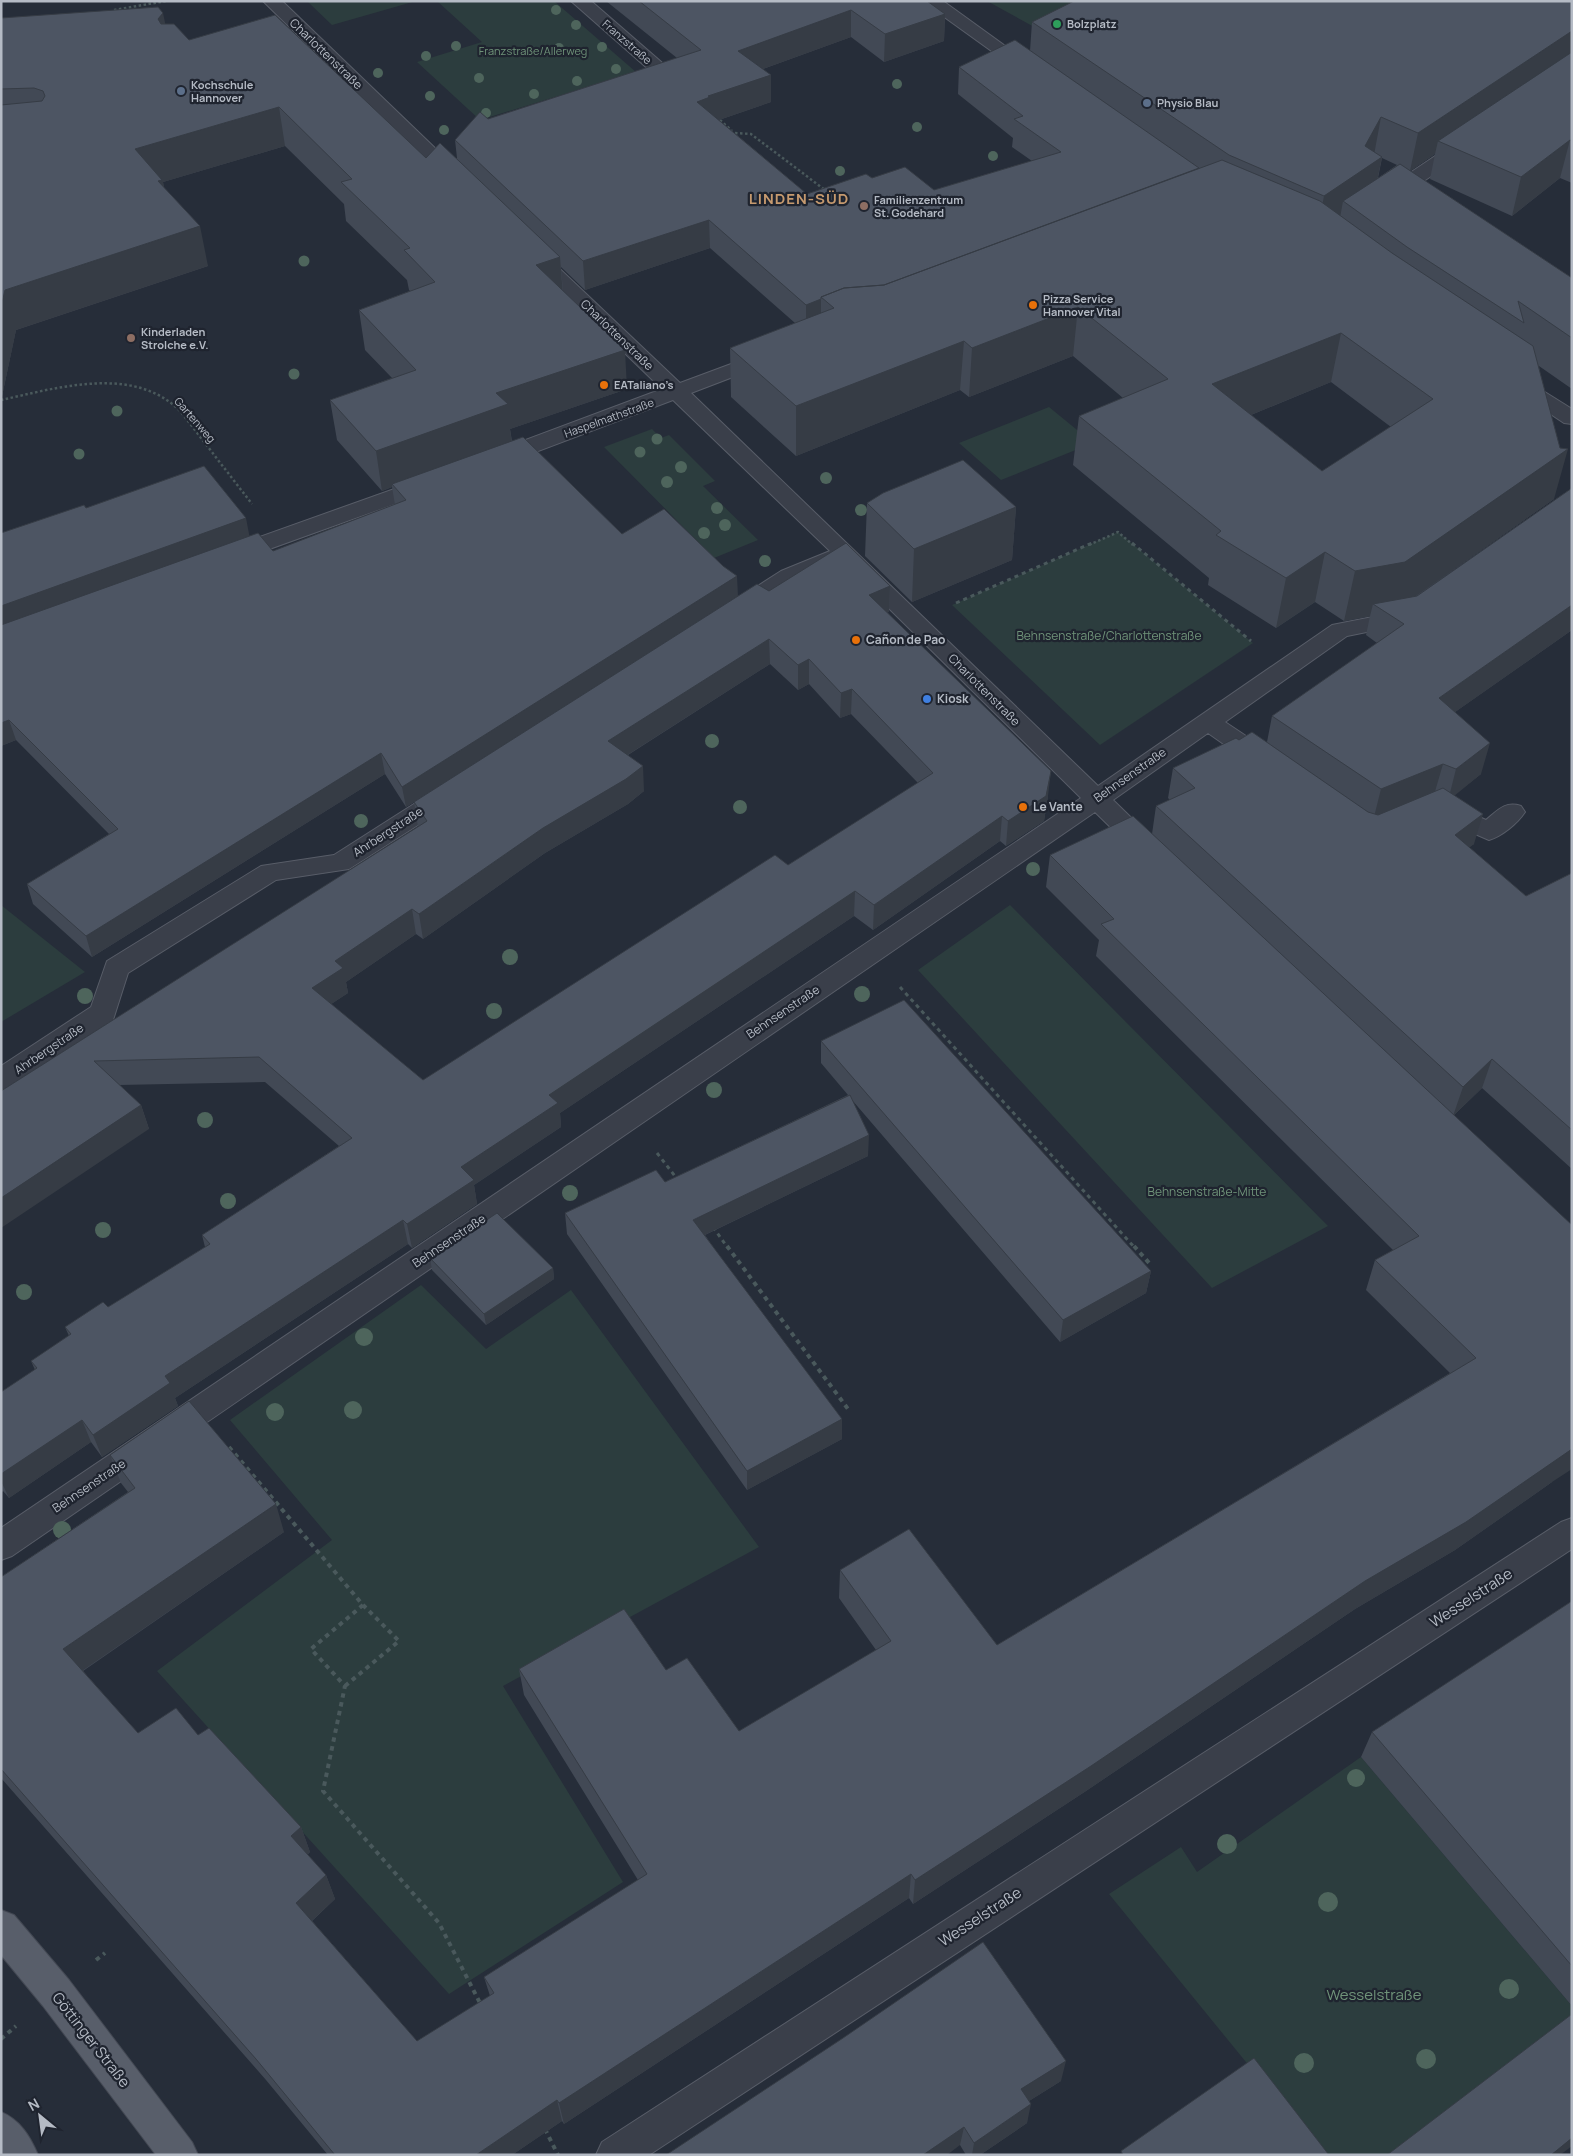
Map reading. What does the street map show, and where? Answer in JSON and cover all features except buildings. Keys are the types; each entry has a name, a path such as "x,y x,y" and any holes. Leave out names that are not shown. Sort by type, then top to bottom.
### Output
{"main road":[{"name":"Göttinger Straße","path":"1,1927 56,1993 179,2155"},
{"path":"1,2131 19,2155"}],"street":[{"name":"Charlottenstraße","path":"272,1 285,25 474,197"},
{"name":"Franzstraße","path":"580,1 661,72"},
{"path":"931,1 1046,81"},
{"path":"1376,205 1474,138"},
{"name":"Charlottenstraße","path":"522,243 845,552 1095,800 1160,860"},
{"name":"Haspelmathstraße","path":"472,468 677,393 786,350"},
{"path":"1500,372 1572,418"},
{"path":"212,562 444,478"},
{"path":"714,624 789,576 845,552"},
{"name":"Behnsenstraße","path":"1,1546 1095,800 1340,630 1400,621 1424,604"},
{"path":"1207,722 1281,772"},
{"name":"Ahrbergstraße","path":"1,1080 102,1013 116,968 270,872 340,863 464,783"},
{"path":"1426,810 1435,806 1489,831 1512,812"},
{"name":"Wesselstraße","path":"615,2155 1572,1532"}],"path":[{"path":"106,11 166,1"},
{"path":"720,120 735,133 751,134 832,196"},
{"path":"730,139 735,133"},
{"path":"823,196 824,189"},
{"name":"Gartenweg","path":"1,400 92,385 124,385 152,392 169,402 186,420 231,475 276,539"},
{"path":"914,621 1118,532 1284,668"},
{"path":"870,953 1150,1264"},
{"path":"630,1117 683,1188"},
{"path":"707,1220 848,1409"},
{"path":"198,1412 363,1604 399,1641 345,1686 323,1791 439,1923 483,2009"},
{"path":"345,1686 311,1649 363,1604"},
{"path":"540,2120 558,2155"}],"green space":[{"path":"307,1 416,1 332,25"},
{"name":"Franzstraße/Allerweg","path":"437,1 554,1 636,72 480,120 417,62 482,42"},
{"name":"Bolzplatz","path":"987,1 1134,1 1056,39"},
{"path":"1049,407 1093,443 1001,480 959,443"},
{"path":"652,429 661,438 669,435 715,481 703,486 758,540 714,558 604,447"},
{"name":"Behnsenstraße/Charlottenstraße","path":"1118,532 1253,643 1100,745 952,605"},
{"path":"1,905 85,972 1,1022"},
{"name":"Behnsenstraße-Mitte","path":"1010,905 1328,1226 1212,1288 918,970"},
{"path":"421,1285 486,1349 571,1290 759,1547 503,1686 623,1882 449,1994 157,1671 332,1540 230,1420"},
{"name":"Wesselstraße","path":"1361,1757 1572,2006 1572,2025 1401,2155 1314,2155 1250,2067 1109,1894 1181,1847 1197,1872"}],"place":[{"name":"Bolzplatz","path":"1057,24"},
{"name":"Kochschule Hannover","path":"181,91"},
{"name":"Physio Blau","path":"1147,103"},
{"name":"Familienzentrum St. Godehard","path":"864,206"},
{"name":"Pizza Service Hannover Vital","path":"1033,305"},
{"name":"Kinderladen Strolche e.V.","path":"131,338"},
{"name":"EATaliano’s","path":"604,385"},
{"name":"Cañon de Pao","path":"856,640"},
{"name":"Kiosk","path":"927,699"},
{"name":"Le Vante","path":"1023,807"}],"district":[{"name":"LINDEN-SÜD","path":"799,199"}]}
